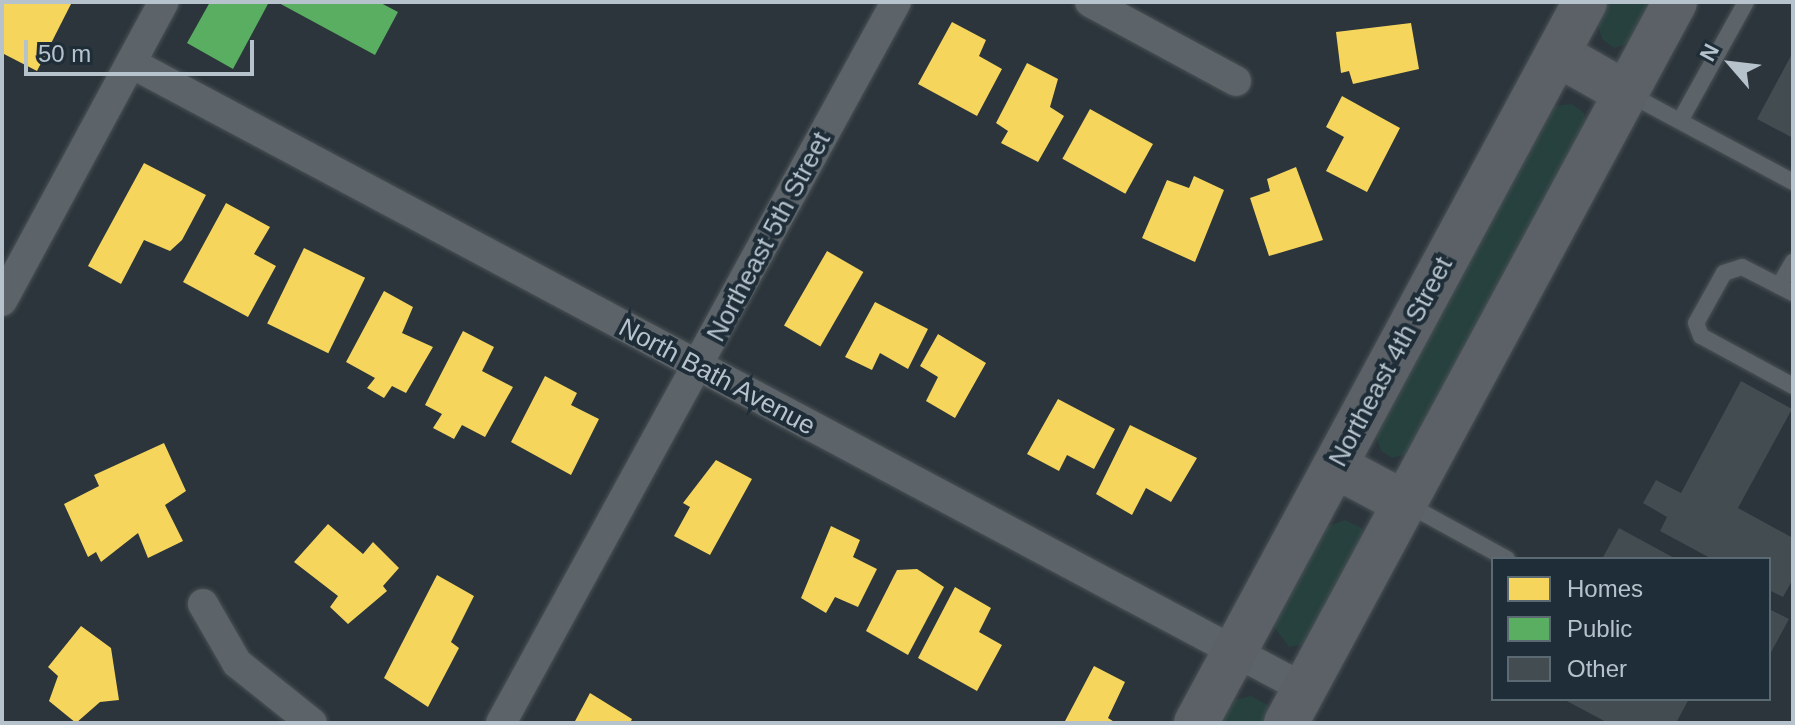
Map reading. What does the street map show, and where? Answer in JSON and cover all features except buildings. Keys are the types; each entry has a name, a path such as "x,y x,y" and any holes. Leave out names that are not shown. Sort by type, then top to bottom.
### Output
{"main road":[{"name":"Northeast 4th Street","path":"1196,723 1585,2"},
{"path":"1296,706 1675,2"},
{"path":"1557,54 1626,93"},
{"path":"1335,466 1405,503"}],"street":[{"path":"2,301 164,2"},
{"name":"Northeast 5th Street","path":"501,723 896,2"},
{"path":"1090,2 1236,81"},
{"name":"North Bath Avenue","path":"131,63 1234,652 1296,706"},
{"path":"203,604 237,663 312,723"}],"lane":[{"path":"1680,121 1746,2"},
{"path":"1626,93 1793,182"},
{"path":"1793,262 1786,289 1742,267 1724,273 1696,323 1701,336 1793,386"},
{"path":"1405,503 1503,557"}],"green space":[{"path":"1607,2 1654,2 1632,42 1614,48 1602,39 1597,21"},
{"path":"1572,104 1584,113 1587,130 1414,452 1392,458 1381,451 1375,433 1554,106"},
{"path":"1345,520 1362,528 1364,543 1311,643 1289,647 1272,624 1325,527"},
{"path":"1251,696 1268,705 1267,723 1218,723 1229,701"}]}
